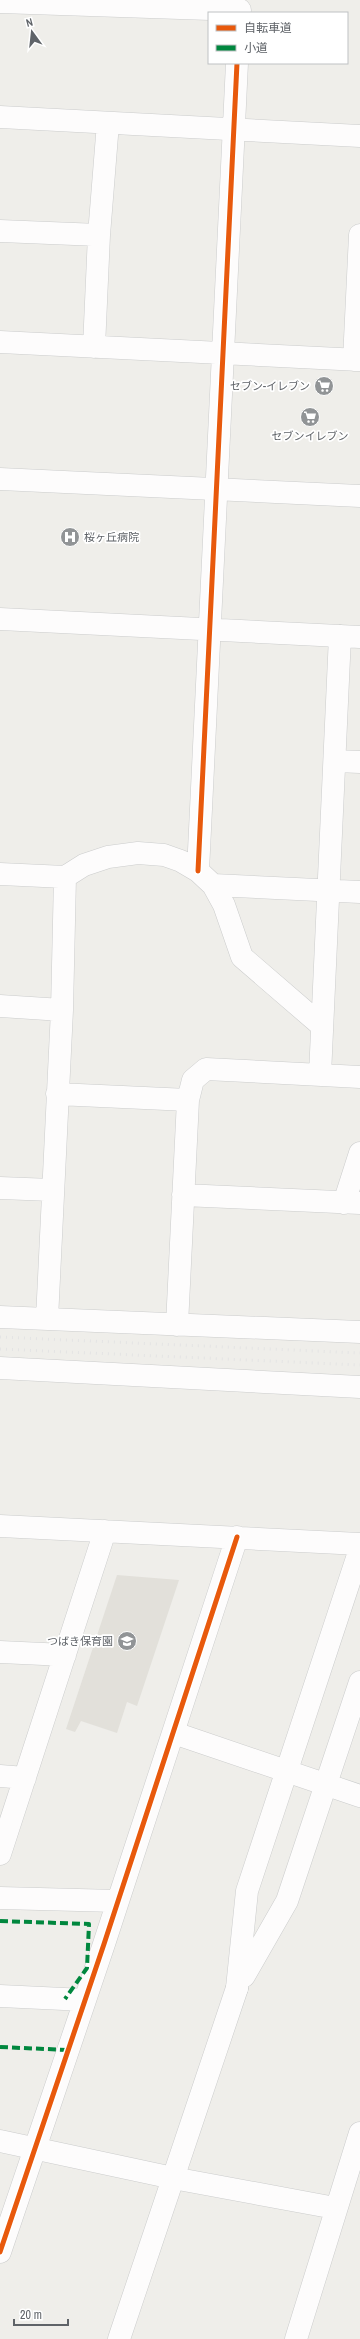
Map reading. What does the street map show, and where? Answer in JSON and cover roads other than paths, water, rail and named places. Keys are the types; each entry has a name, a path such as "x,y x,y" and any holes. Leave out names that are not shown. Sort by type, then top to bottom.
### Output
{"street":[{"path":"0,2 240,8"},
{"path":"206,878 210,629 238,64"},
{"path":"0,117 360,136"},
{"path":"94,347 98,235 108,122"},
{"path":"0,231 98,235"},
{"path":"0,342 357,360 360,244"},
{"path":"0,479 360,496"},
{"path":"0,619 350,637 336,761 320,1075"},
{"path":"336,761 360,762"},
{"path":"0,874 65,877 84,865 108,857 138,853 164,855 181,861 206,878 224,905 242,957 322,1026"},
{"path":"47,1319 52,1190 62,1010 65,877"},
{"path":"206,878 329,891 360,892"},
{"path":"0,1006 62,1010"},
{"path":"177,1325 188,1100 193,1080 206,1070 360,1077"},
{"path":"57,1094 188,1100"},
{"path":"183,1195 352,1203 360,1152"},
{"path":"0,1188 52,1190"},
{"path":"0,1317 360,1332"},
{"path":"0,1368 360,1387"},
{"path":"0,1526 360,1544"},
{"path":"0,1854 105,1531"},
{"path":"0,2252 174,1733 237,1537"},
{"path":"237,1988 247,1891 360,1549"},
{"path":"0,1652 65,1655"},
{"path":"119,2339 237,1988 287,1901 360,1682"},
{"path":"174,1733 360,1796"},
{"path":"0,1776 25,1778"},
{"path":"0,1898 118,1901"},
{"path":"0,1996 85,2000"},
{"path":"296,2339 335,2208 360,2133"},
{"path":"0,2141 173,2178 335,2208"}],"railway":[{"path":"0,1337 360,1353"},
{"path":"0,1349 360,1365"}],"place":[{"name":"セブン-イレブン","path":"324,386"},
{"name":"セブンイレブン","path":"310,417"},
{"name":"桜ヶ丘病院","path":"70,537"},
{"name":"つばき保育園","path":"127,1641"}]}
